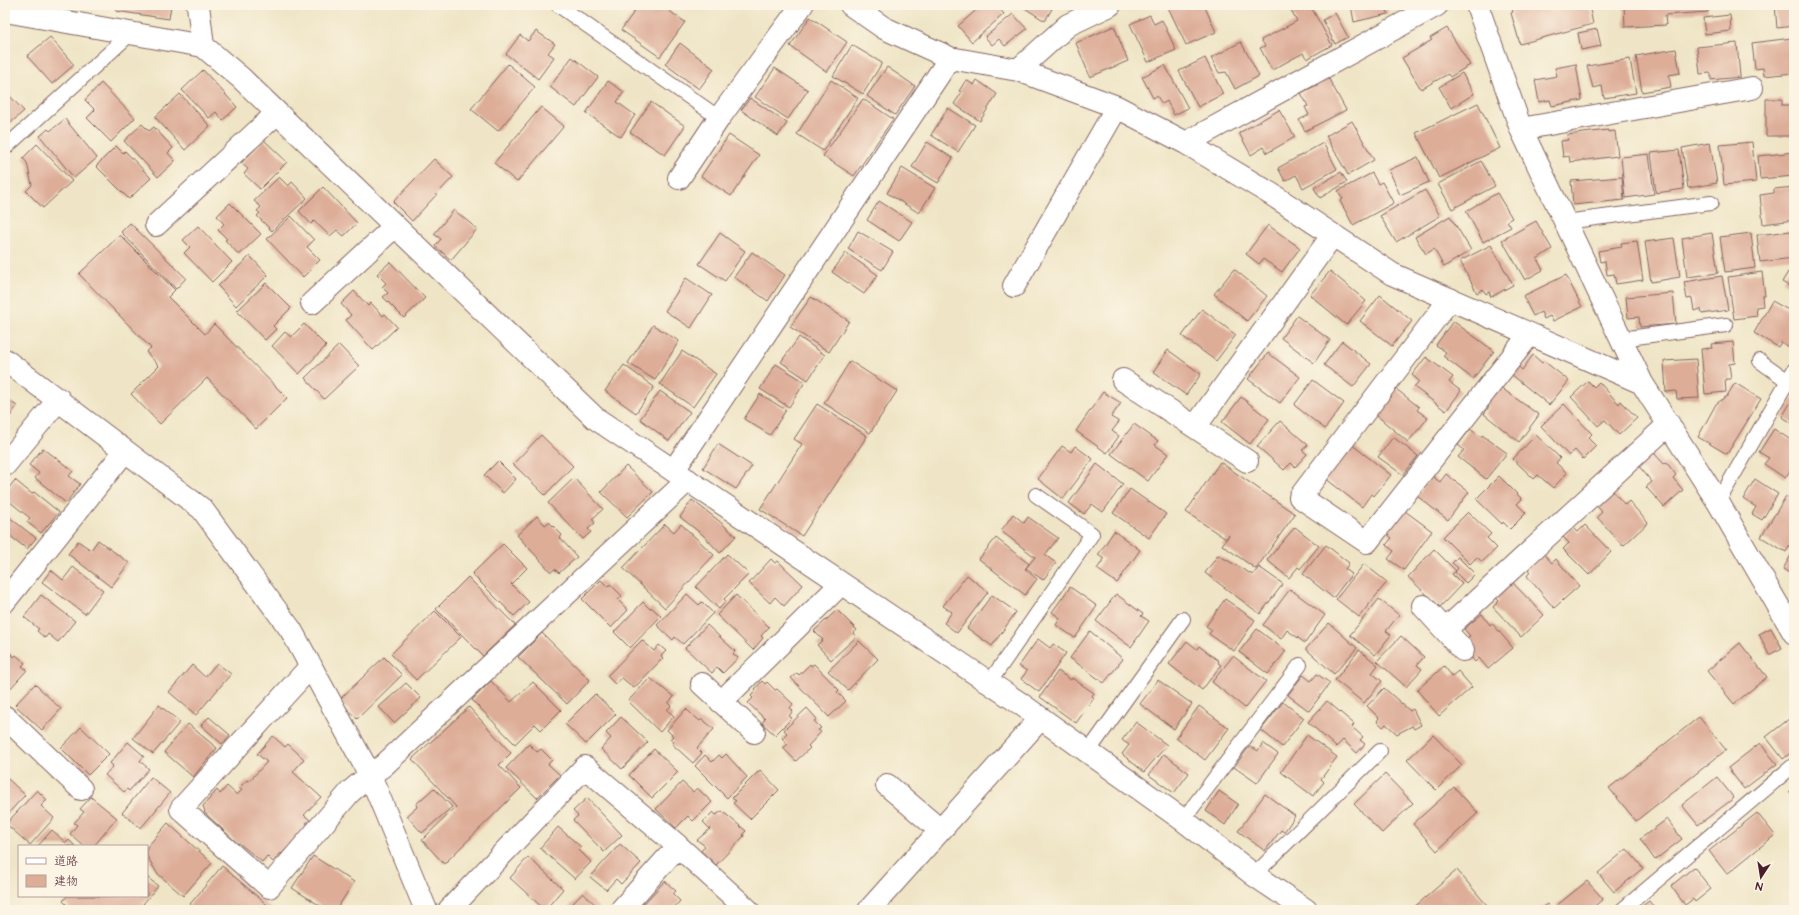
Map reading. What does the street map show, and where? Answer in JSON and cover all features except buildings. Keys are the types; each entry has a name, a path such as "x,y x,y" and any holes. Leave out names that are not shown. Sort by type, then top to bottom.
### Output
{"street":[{"path":"198,5 203,46"},
{"path":"679,178 719,118 802,5"},
{"path":"851,5 884,28 950,58 1018,70 1117,107 1186,143 1271,194 1332,236 1392,274 1642,383"},
{"path":"1018,70 1068,25 1110,5"},
{"path":"1186,143 1437,5"},
{"path":"1477,5 1521,129 1642,383 1718,502 1794,633"},
{"path":"5,11 203,46 241,78 595,418 1041,718 1183,820 1254,875 1306,910"},
{"path":"311,666 181,809 269,887 350,792 383,766 681,475 950,58"},
{"path":"1521,129 1752,88"},
{"path":"1014,286 1117,107"},
{"path":"156,225 277,113"},
{"path":"312,303 394,226"},
{"path":"1195,428 1332,236"},
{"path":"1450,299 1300,497 1367,542 1530,334"},
{"path":"5,360 59,399 202,509 291,630 370,775 426,910"},
{"path":"1123,380 1247,461"},
{"path":"5,465 59,399"},
{"path":"1445,630 1669,424"},
{"path":"5,601 125,451"},
{"path":"721,702 841,584"},
{"path":"1423,606 1463,650"},
{"path":"702,684 754,732"},
{"path":"5,717 81,789"},
{"path":"869,910 1041,718"},
{"path":"449,910 585,767 678,846 748,910"},
{"path":"887,785 940,830"},
{"path":"621,910 678,846"}],"lane":[{"path":"558,5 719,118"},
{"path":"5,148 130,34"},
{"path":"1565,222 1712,203"},
{"path":"1621,339 1726,324"},
{"path":"1718,502 1791,375 1760,361"},
{"path":"989,683 1092,534 1036,495"},
{"path":"1088,752 1183,619"},
{"path":"1183,820 1300,665"},
{"path":"1254,875 1380,751"},
{"path":"1622,910 1794,766"}]}
